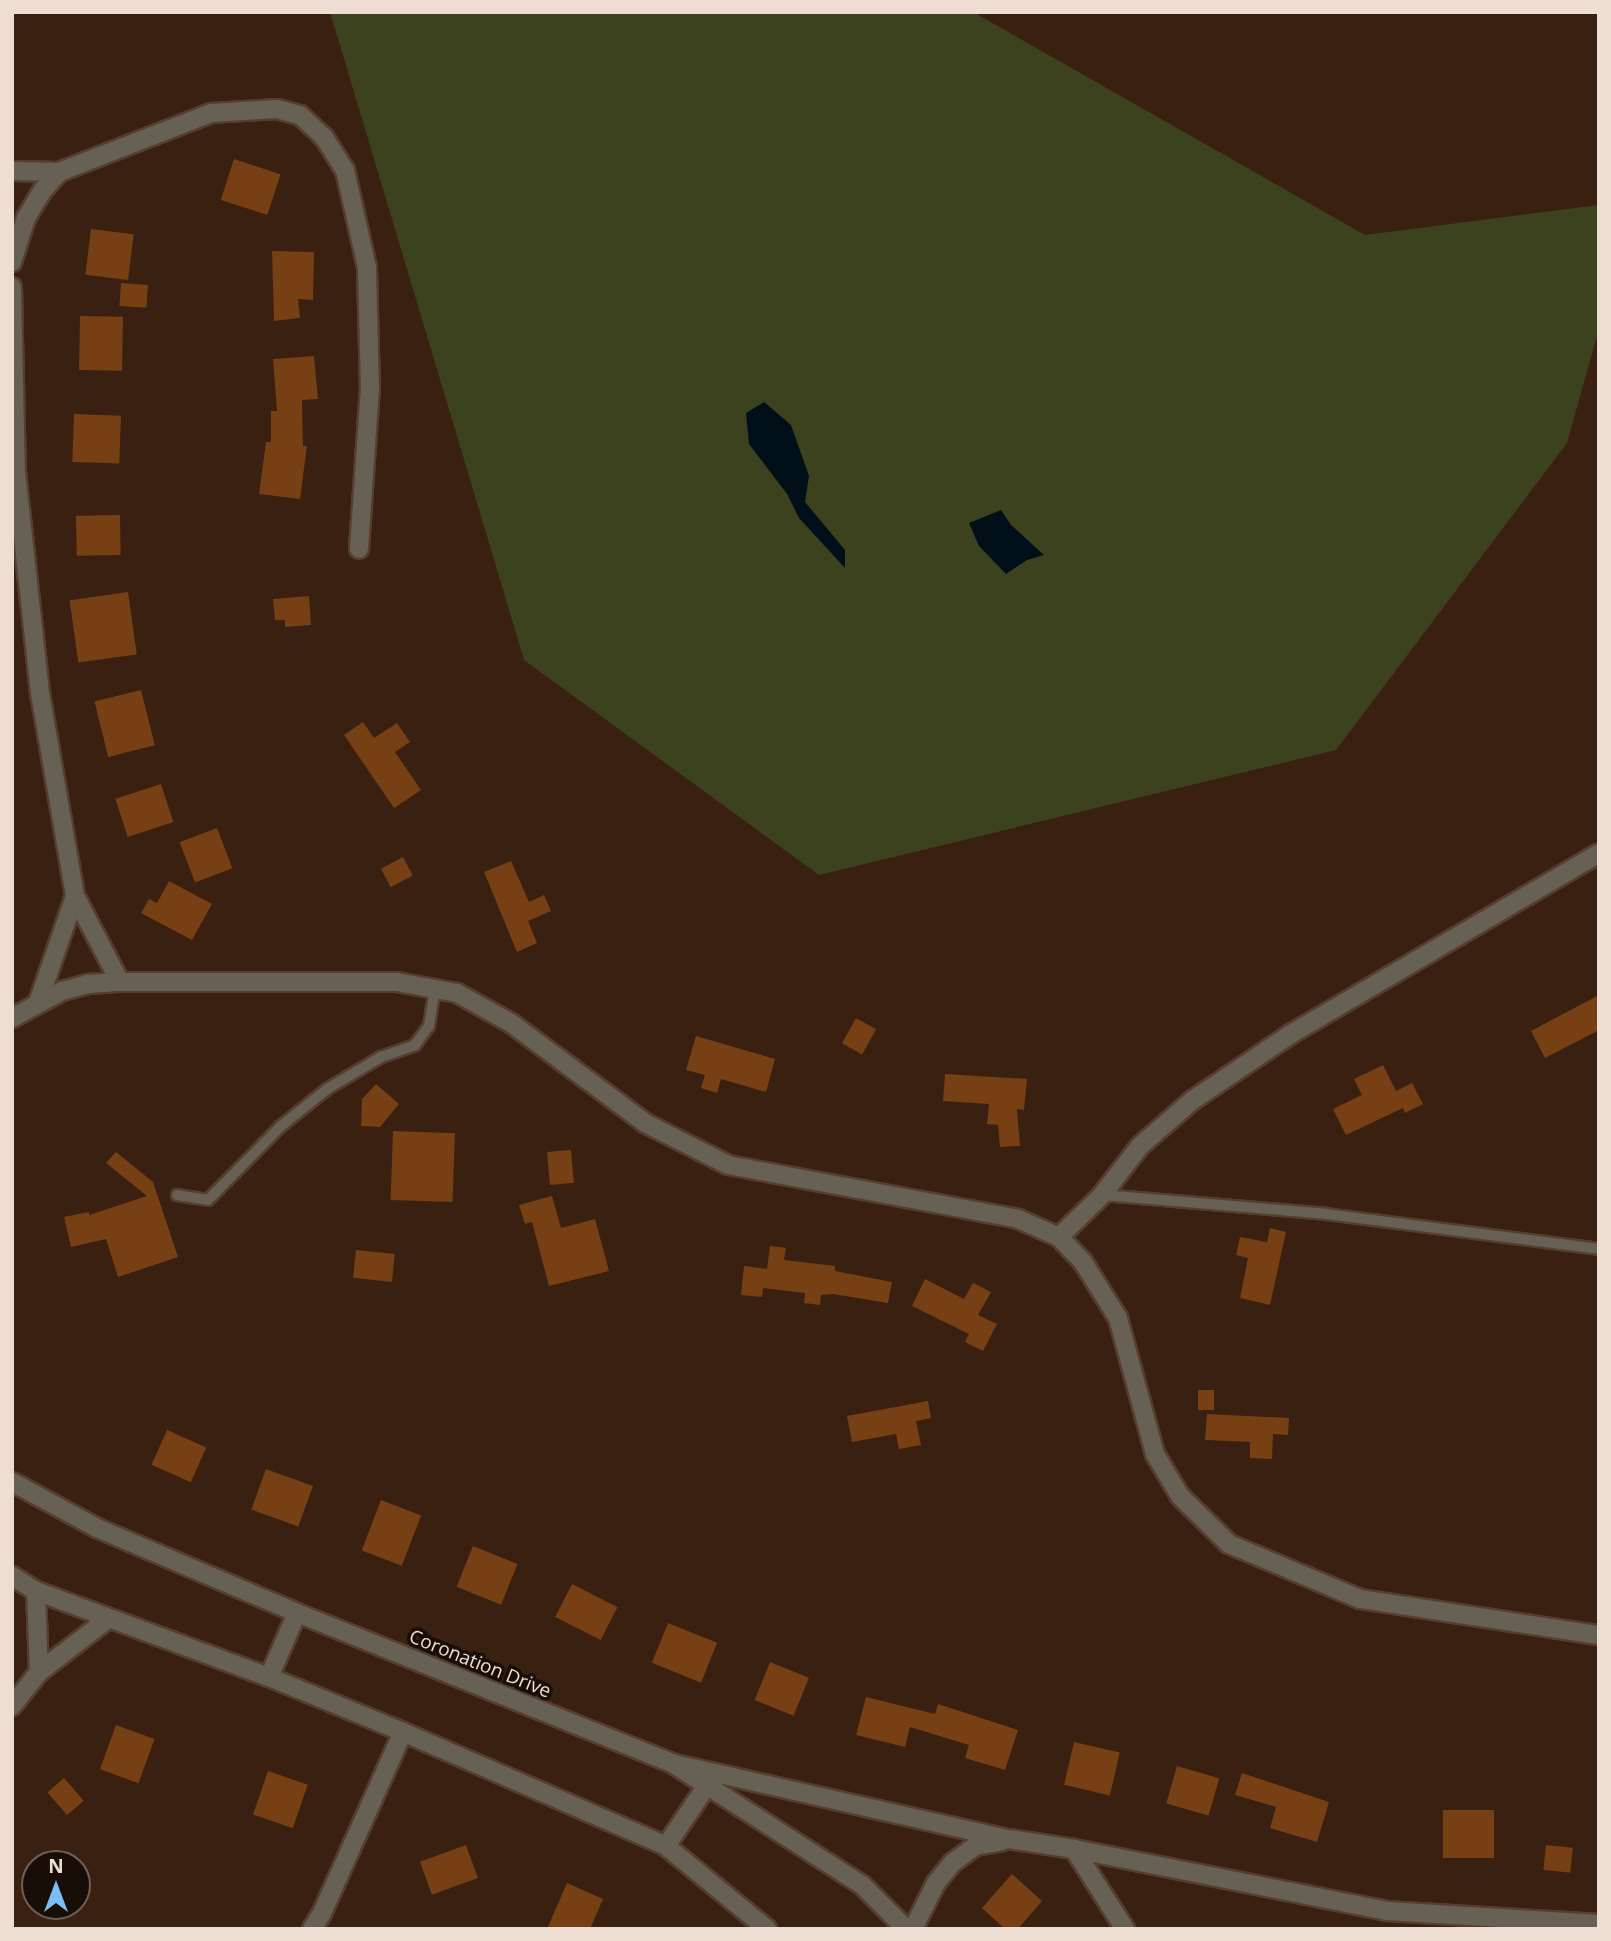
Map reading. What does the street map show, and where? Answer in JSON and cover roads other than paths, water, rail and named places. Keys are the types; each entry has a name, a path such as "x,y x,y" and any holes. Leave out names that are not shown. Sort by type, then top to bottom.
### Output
{"street":[{"path":"12,171 59,172 211,113 277,108 300,115 324,137 345,170 367,268 370,387 359,549"},
{"path":"12,262 26,218 43,190 59,172"},
{"path":"12,287 16,472 40,693 75,896 120,982"},
{"path":"1059,1237 1102,1195 1140,1146 1193,1100 1291,1034 1599,853"},
{"path":"38,1003 75,896"},
{"path":"12,1018 71,988 120,982 397,982 457,993 510,1023 645,1124 728,1165 1018,1219 1059,1237 1083,1262 1118,1318 1155,1454 1180,1496 1229,1544 1360,1599 1599,1635"},
{"name":"Coronation Drive","path":"12,1482 97,1528 297,1613 672,1763 862,1885 906,1929"},
{"path":"12,1576 36,1591 269,1677 403,1732 666,1846 767,1929"},
{"path":"36,1591 39,1672"},
{"path":"269,1677 297,1613"},
{"path":"12,1706 39,1672 109,1618"},
{"path":"312,1929 323,1913 403,1732"},
{"path":"672,1763 1009,1839 1074,1849 1388,1911 1599,1924"},
{"path":"666,1846 708,1784"},
{"path":"913,1929 936,1884 952,1863 975,1846 1009,1839"},
{"path":"1074,1849 1125,1929"}],"lane":[{"path":"177,1195 208,1200 281,1126 327,1089 381,1057 415,1045 429,1026 435,989"},
{"path":"1102,1195 1326,1214 1599,1249"}]}
